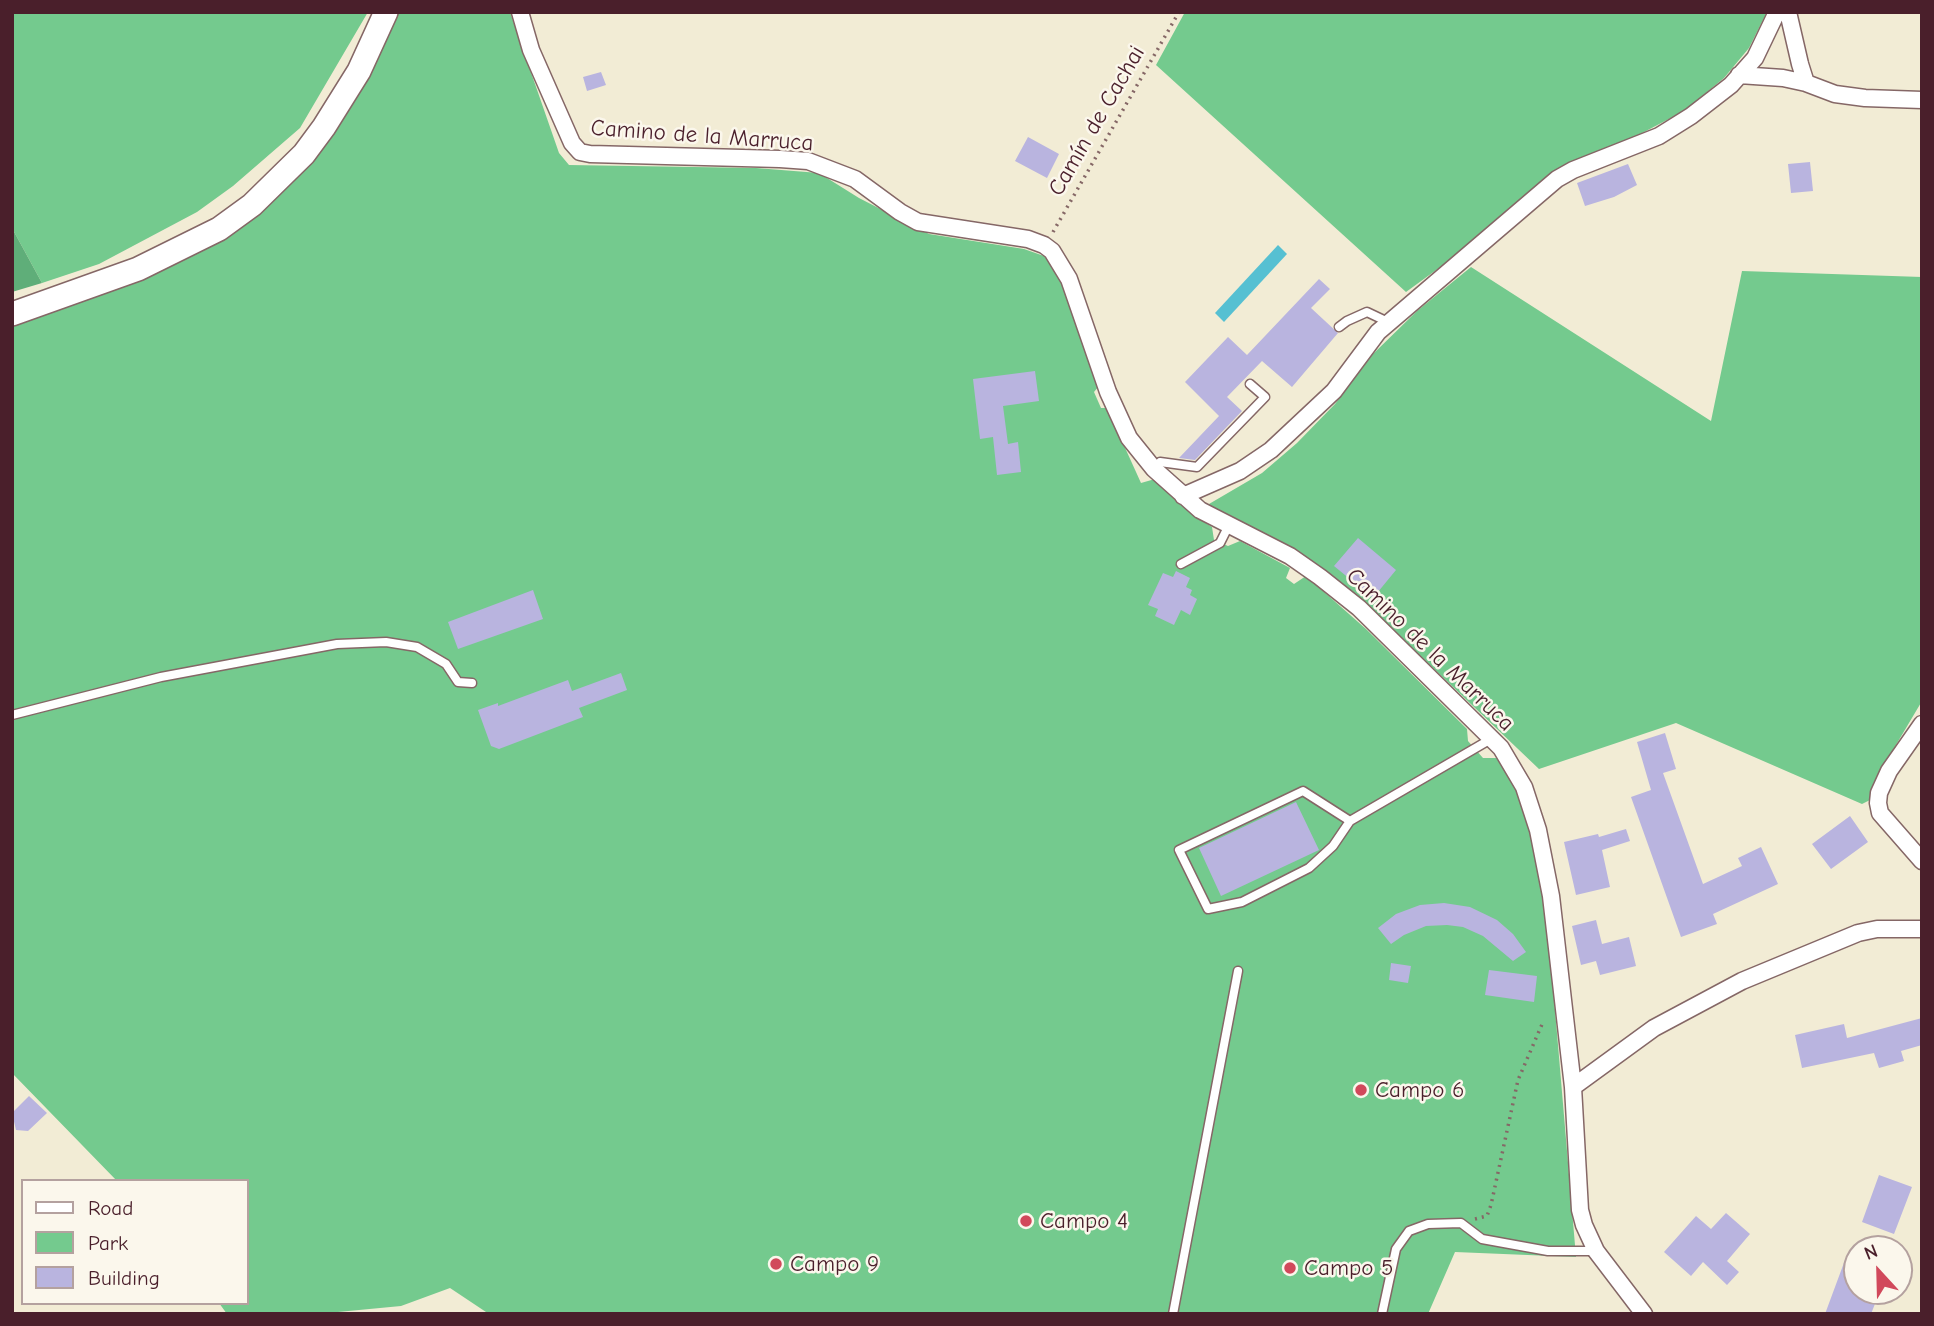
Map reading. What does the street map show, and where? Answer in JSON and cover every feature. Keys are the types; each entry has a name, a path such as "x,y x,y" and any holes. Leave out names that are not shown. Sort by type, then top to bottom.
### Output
{"street":[{"path":"12,314 138,269 219,229 252,205 304,154 324,127 359,71 386,12"},
{"name":"Camino de la Marruca","path":"520,12 531,50 572,143 580,152 808,161 855,179 918,222 1028,239 1052,251 1069,279 1108,392 1129,439 1154,469 1200,510 1290,556 1349,600 1501,748 1524,788 1538,830 1551,896 1573,1087 1580,1210 1596,1251 1644,1314"},
{"path":"1183,496 1240,471 1271,450 1334,391 1388,322 1557,179 1660,135 1691,116 1755,58 1777,12"},
{"path":"1788,12 1806,83"},
{"path":"1739,75 1783,78 1835,94 1922,100"},
{"path":"1922,724 1889,771 1879,793 1878,803 1880,813 1922,860"},
{"path":"1573,1087 1654,1028 1742,981 1858,933 1877,929 1922,929"}],"lane":[{"path":"1339,327 1367,312 1388,322"},
{"path":"1154,469 1160,462 1197,467 1265,397 1250,384"},
{"path":"1181,564 1220,543 1229,526"},
{"path":"12,715 161,677 337,644 386,642 417,646 446,664 458,682 472,683"},
{"path":"1350,821 1303,791 1179,850 1208,909 1242,902 1309,868 1333,846 1350,821 1491,739"},
{"path":"1173,1314 1238,971"},
{"path":"1382,1314 1395,1249 1409,1231 1428,1224 1461,1223 1482,1239 1548,1251 1596,1251"}],"path":[{"name":"Camín de Cachai","path":"1044,245 1060,222 1179,12"},
{"path":"1461,1223 1487,1216 1492,1205 1518,1080 1543,1022"}],"green space":[{"path":"12,12 368,12 300,128 233,186 197,212 99,264 42,283 12,228"},
{"path":"395,12 510,12 559,153 569,165 756,168 819,173 859,198 929,234 1024,249 1044,256 1055,265 1062,278 1099,386 1094,392 1101,408 1107,408 1141,483 1155,479 1190,513 1212,527 1214,540 1228,546 1240,541 1290,568 1286,578 1294,584 1306,576 1366,629 1467,729 1468,741 1483,758 1497,758 1519,792 1539,858 1545,892 1576,1257 1455,1252 1428,1314 489,1314 450,1288 401,1306 317,1314 227,1314 220,1305 248,1305 248,1179 115,1179 12,1073 12,324 147,277 198,252 254,216"},
{"path":"1185,12 1767,12 1749,48 1724,78 1684,111 1594,156 1520,200 1465,249 1406,292 1156,65"},
{"path":"12,228 42,283 12,292"},
{"path":"1471,267 1711,421 1742,271 1922,277 1922,701 1874,782 1870,800 1862,804 1676,723 1539,769 1390,627 1321,569 1211,510 1209,504 1262,473 1297,443 1335,404 1373,354 1417,311"}],"water":[{"path":"1278,245 1287,254 1224,322 1215,313"}],"building":[{"path":"601,72 606,85 587,91 583,77"},
{"path":"1028,137 1059,154 1047,178 1015,161"},
{"path":"1810,162 1813,191 1791,193 1788,164"},
{"path":"1628,164 1637,185 1614,197 1585,206 1577,183"},
{"path":"1319,279 1330,289 1311,308 1338,333 1292,387 1262,361 1227,397 1242,411 1195,460 1179,458 1219,416 1185,382 1228,337 1247,355"},
{"path":"1035,371 1039,401 1003,406 1008,444 1018,442 1021,472 997,475 993,437 980,439 973,379"},
{"path":"1358,538 1396,570 1373,598 1334,566"},
{"path":"1176,571 1190,578 1186,587 1192,590 1190,595 1197,599 1190,615 1181,610 1174,625 1155,616 1158,609 1148,605 1163,573 1173,577"},
{"path":"533,590 543,619 458,649 448,622"},
{"path":"621,673 627,690 579,708 583,717 499,749 491,746 478,710 498,703 498,706 568,680 572,691"},
{"path":"1665,733 1676,769 1663,773 1703,884 1742,866 1738,858 1761,847 1778,884 1713,914 1717,924 1681,937 1631,797 1651,790 1637,742"},
{"path":"1296,802 1319,850 1221,896 1199,848"},
{"path":"1850,816 1868,842 1831,869 1812,844"},
{"path":"1626,829 1630,841 1602,850 1610,887 1576,895 1564,842 1598,834 1599,837"},
{"path":"1444,903 1470,907 1497,920 1513,934 1526,952 1513,961 1483,936 1463,927 1426,926 1391,944 1378,928 1396,914 1420,905"},
{"path":"1596,920 1602,944 1629,937 1636,966 1600,975 1596,961 1581,965 1572,926"},
{"path":"1391,963 1411,966 1408,983 1389,980"},
{"path":"1489,970 1537,976 1534,1002 1485,995"},
{"path":"1922,1018 1922,1045 1901,1051 1904,1061 1879,1068 1874,1053 1802,1068 1795,1035 1844,1024 1847,1038"},
{"path":"29,1096 47,1113 28,1131 16,1130 12,1113"},
{"path":"1879,1175 1912,1187 1894,1234 1862,1222"},
{"path":"1726,1213 1750,1234 1727,1261 1739,1272 1727,1285 1703,1262 1691,1276 1664,1252 1696,1216 1711,1229"},
{"path":"1843,1265 1843,1305 1875,1305 1871,1314 1825,1314"}],"place":[{"name":"Campo 6","path":"1361,1090"},
{"name":"Campo 4","path":"1026,1221"},
{"name":"Campo 9","path":"776,1264"},
{"name":"Campo 5","path":"1290,1268"}]}
